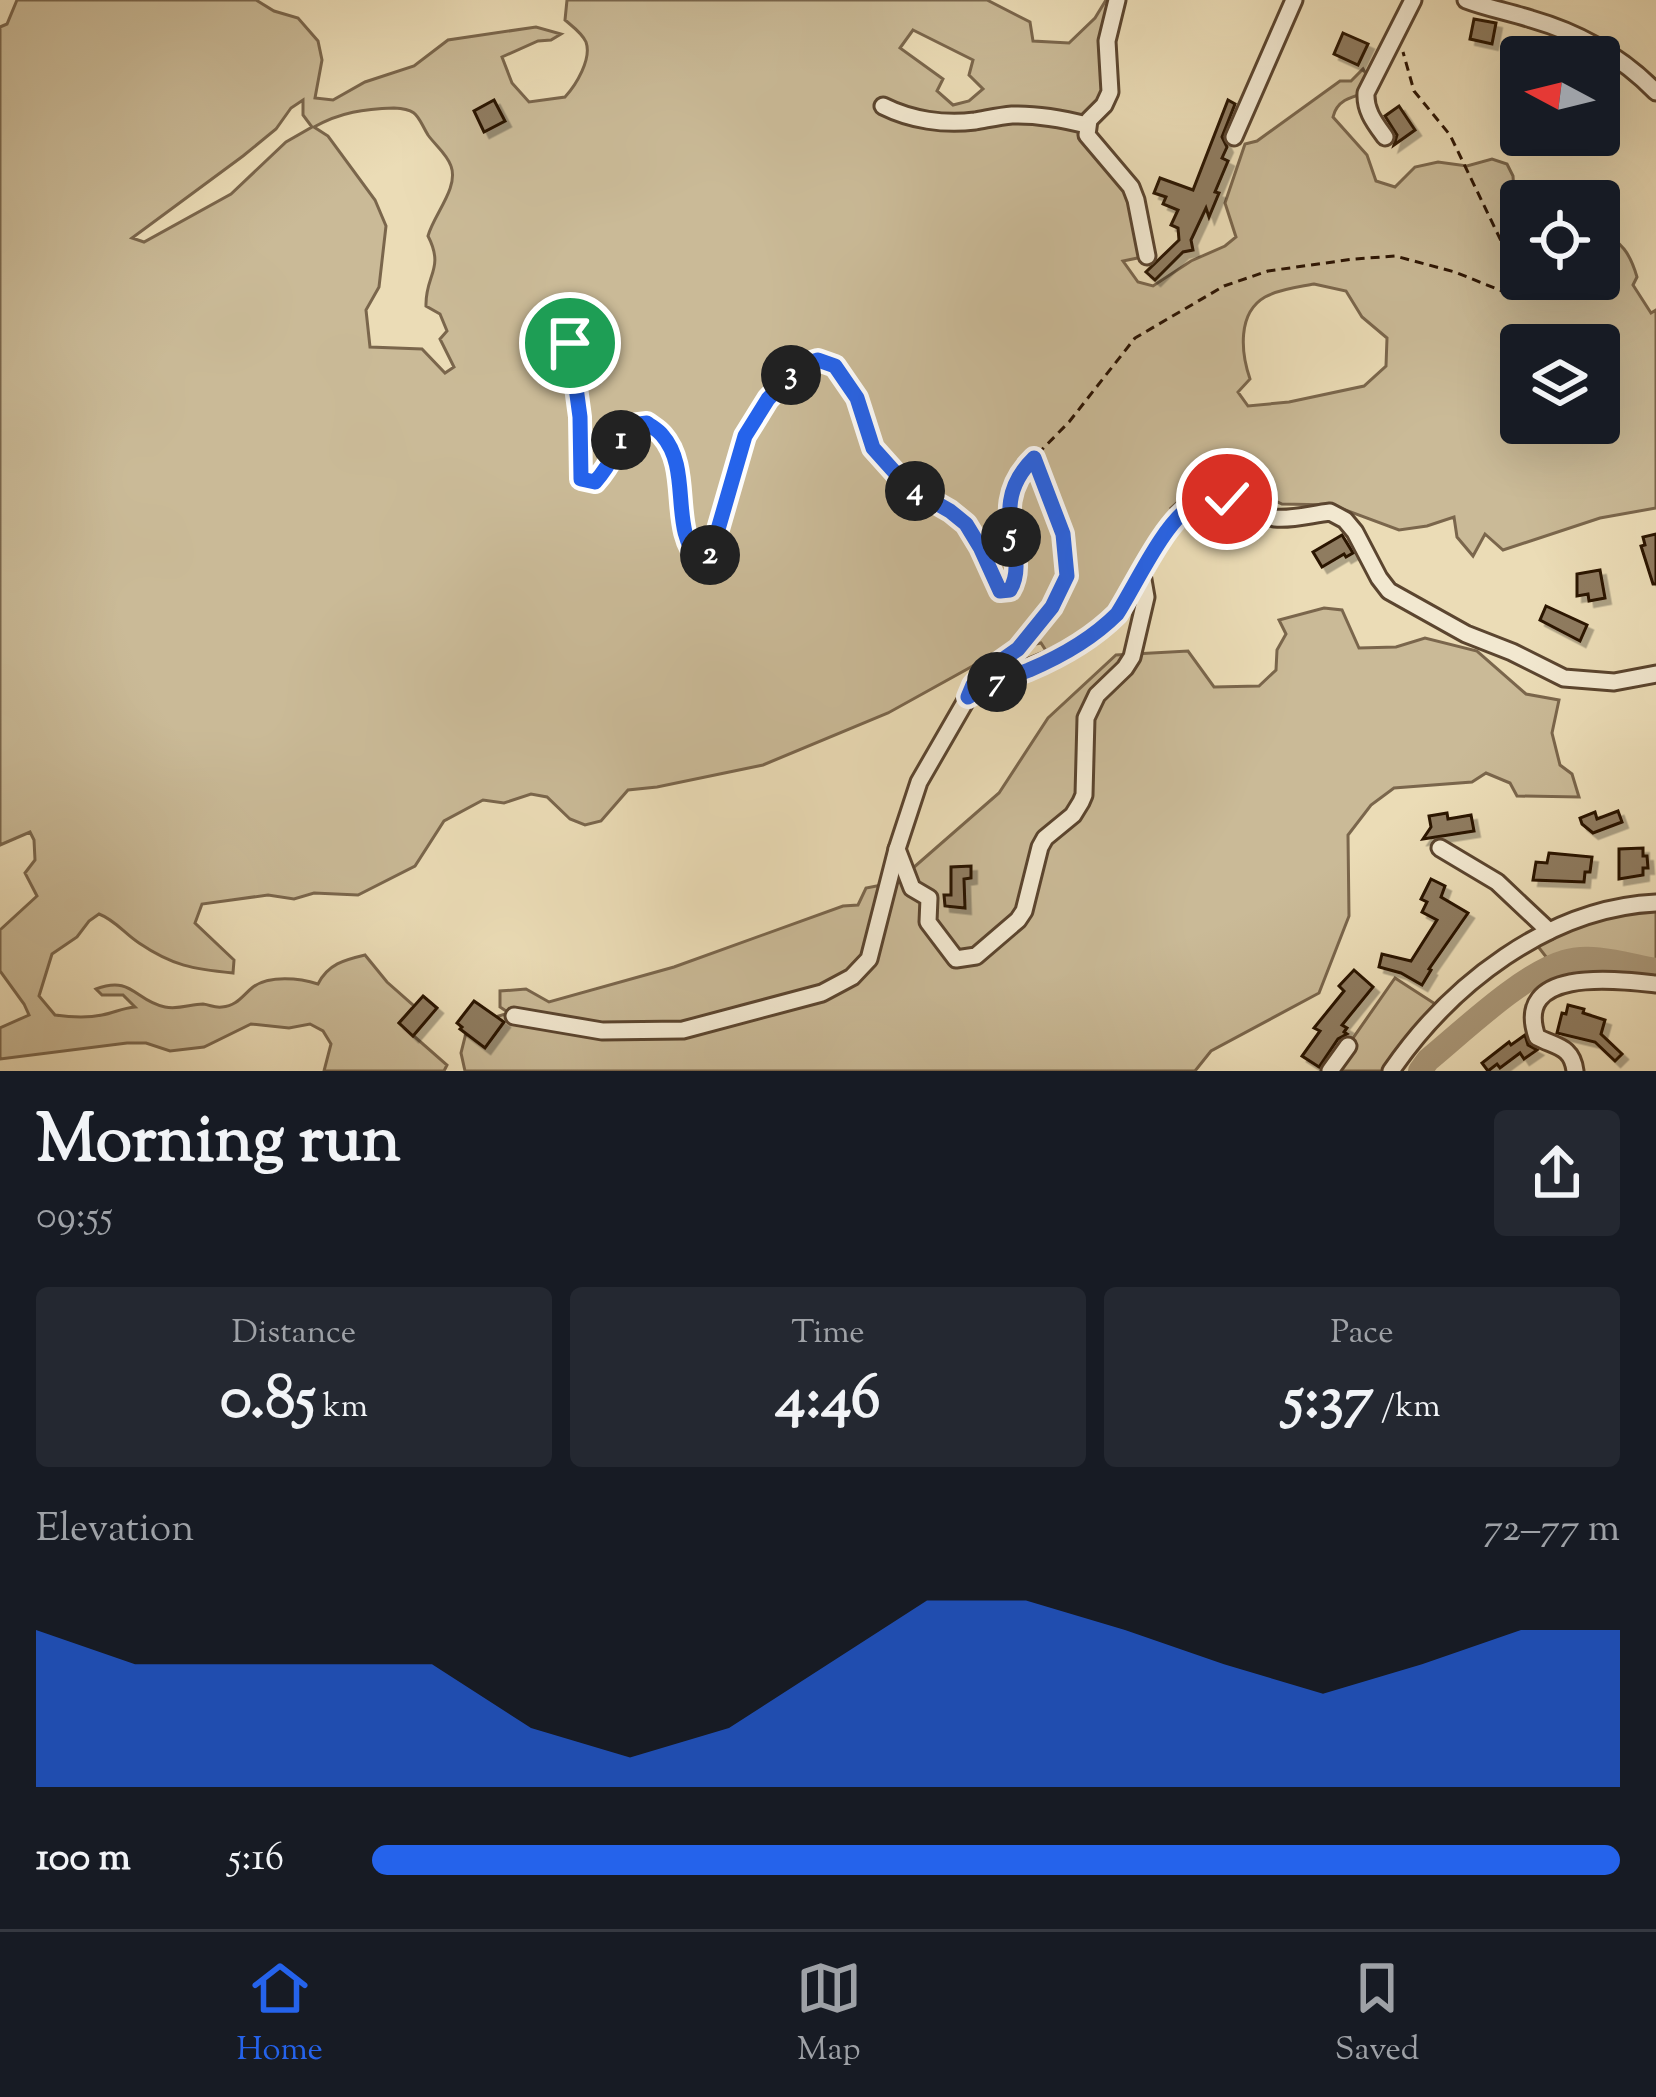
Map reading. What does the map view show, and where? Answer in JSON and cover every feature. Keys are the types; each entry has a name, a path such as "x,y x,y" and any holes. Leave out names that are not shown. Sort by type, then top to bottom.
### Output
{"street":[{"path":"1117,0 1107,41 1110,92 1087,125 1087,135 1131,187 1147,256"},
{"path":"1234,137 1294,0"},
{"path":"1385,137 1365,104 1366,93 1413,0"},
{"path":"1466,0 1595,43 1656,92"},
{"path":"883,106 926,120 1032,115 1087,125"},
{"path":"514,1016 583,1029 683,1030 822,993 852,977 869,959 919,782 968,697 1062,655 1117,614 1172,525 1194,505 1240,501 1271,518 1330,512 1355,532 1390,591 1466,634 1564,678 1614,682 1656,674"},
{"path":"897,849 912,888 929,898 928,922 956,959 976,956 1018,920 1040,847 1073,814 1084,795 1086,718 1097,695 1132,657 1146,597 1142,574"},
{"path":"1440,848 1497,883 1549,931"},
{"path":"1390,1071 1413,1039 1507,957 1549,931 1607,909 1656,903"},
{"path":"1575,1071 1566,1049 1538,1037 1534,1022 1542,997 1554,986 1589,979 1656,984"},
{"path":"1330,1071 1348,1046"}],"path":[{"path":"570,343 580,417 581,479 595,482 608,469 631,425 647,423 664,436 679,472 686,541 701,562 710,557 745,436 768,399 799,366 818,360 835,366 857,398 873,448 908,487 966,524 1000,591 1010,590 1016,580 1011,496 1021,471 1069,422 1135,338 1224,286 1268,271 1395,256 1502,291 1510,289 1505,249 1450,135 1414,91 1397,33"},
{"path":"984,673 1018,649 1052,607 1067,576 1063,534 1034,458"}],"shaded area":[{"path":"17,0 256,0 298,18 318,41 322,60 315,98 333,100 365,82 414,66 448,40 536,27 561,34 502,57 512,83 529,102 565,97 585,64 586,42 565,20 567,0 987,0 1030,22 1033,41 1069,43 1106,0 1117,0 1111,81 1087,125 1122,176 1147,256 1123,261 1138,282 1153,286 1236,237 1225,203 1245,144 1257,141 1363,69 1371,82 1366,93 1341,103 1333,117 1367,155 1376,181 1395,187 1415,167 1438,162 1467,166 1492,159 1507,164 1513,180 1500,180 1500,300 1620,300 1620,245 1628,255 1637,277 1633,285 1651,313 1656,310 1656,508 1600,518 1503,550 1485,534 1473,556 1457,537 1454,517 1399,530 1332,505 1282,504 1236,483 1191,490 1171,508 1179,517 1127,599 1052,660 1041,643 1000,651 888,713 763,765 628,790 601,821 585,825 570,819 547,797 531,794 504,803 483,800 444,821 415,866 358,895 314,893 294,899 268,895 202,904 195,923 234,960 233,973 173,962 99,914 52,954 39,996 55,1015 73,1017 135,1007 123,995 102,995 96,989 118,985 165,1007 222,1007 267,981 318,984 332,967 365,955 414,1006 399,1023 447,1065 444,1071 324,1071 331,1044 323,1031 310,1024 289,1028 251,1024 204,1047 170,1051 127,1043 0,1059 0,1028 29,1015 0,971 0,930 37,896 25,873 35,860 30,832 0,845 0,27 7,24","holes":["913,30 973,60 969,75 983,89 969,101 953,105 937,91 943,79 900,48","303,100 303,115 312,127 286,142 231,194 144,242 132,238 243,156","402,109 419,119 453,174 428,236 435,264 426,306 440,314 447,331 440,339 454,367 445,373 422,349 370,347 366,310 379,287 386,226 375,200 328,136 314,127 363,110","1314,284 1346,291 1362,317 1387,338 1386,366 1364,386 1248,406 1238,392 1250,379 1243,346 1250,313 1265,297"]},
{"path":"1324,608 1342,610 1359,648 1396,647 1425,638 1477,651 1526,694 1559,700 1552,733 1560,765 1572,774 1579,797 1517,796 1510,783 1486,773 1472,782 1394,788 1371,805 1348,835 1349,916 1319,993 1211,1051 1195,1071 465,1071 461,1053 468,1025 509,1013 500,1007 500,991 526,989 549,1002 674,967 843,906 858,905 866,888 897,882 999,793 1048,718 1116,655 1188,651 1214,687 1259,686 1276,670 1277,650 1286,634 1279,620"},
{"path":"1656,903 1656,961 1589,954 1550,962 1533,940"},
{"path":"1395,978 1443,1009 1391,1071 1330,1071"}],"building":[{"path":"1474,19 1496,23 1492,44 1470,39"},
{"path":"1343,33 1368,44 1358,65 1334,54"},
{"path":"494,100 505,121 484,132 474,111"},
{"path":"1228,100 1235,104 1222,137 1227,147 1222,158 1228,161 1215,192 1219,193 1209,217 1206,208 1191,240 1193,250 1183,252 1155,280 1146,272 1179,240 1178,228 1171,225 1178,210 1163,204 1166,197 1154,193 1160,178 1193,190"},
{"path":"1399,106 1415,130 1394,145 1397,135 1385,116"},
{"path":"1656,534 1653,584 1641,546 1645,545 1643,537"},
{"path":"1342,535 1353,553 1322,567 1313,552"},
{"path":"1600,570 1605,598 1589,601 1588,594 1577,596 1577,574"},
{"path":"1546,606 1587,625 1580,641 1540,620"},
{"path":"1618,811 1622,822 1593,833 1580,818 1595,812 1597,819"},
{"path":"1447,813 1448,819 1471,815 1474,831 1423,839 1431,827 1429,816"},
{"path":"1643,848 1648,868 1643,868 1643,875 1619,879 1619,849"},
{"path":"1549,853 1592,857 1584,882 1533,880 1536,862 1547,863"},
{"path":"971,866 971,878 964,879 965,908 945,906 944,895 951,895 951,867"},
{"path":"1431,879 1445,886 1441,897 1468,913 1422,985 1379,967 1382,954 1411,961 1437,920 1422,912 1427,902 1421,899"},
{"path":"1354,970 1373,987 1342,1025 1347,1034 1338,1039 1319,1067 1302,1056 1320,1031 1314,1028 1344,991 1339,986"},
{"path":"423,996 437,1008 413,1036 399,1023"},
{"path":"474,1001 504,1022 485,1048 457,1023"},
{"path":"1568,1005 1605,1020 1601,1034 1622,1054 1615,1061 1595,1042 1557,1033"},
{"path":"1525,1035 1528,1045 1537,1050 1524,1059 1520,1053 1488,1071 1482,1063"}],"waterway":[{"path":"1420,1071 1494,1005 1548,968 1586,959 1656,970"}],"route":[{"path":"570,343 580,417 581,479 595,482 608,469 631,425 647,423 664,436 679,472 686,541 701,562 710,557 745,436 768,399 799,366 818,360 835,366 857,398 873,448 908,487 966,524 1000,591 1010,590 1016,580 1011,496 1021,471 1034,458 1063,534 1067,576 1052,607 1018,649 984,673 968,697 1062,655 1105,626 1184,512 1194,505 1227,499"}]}
